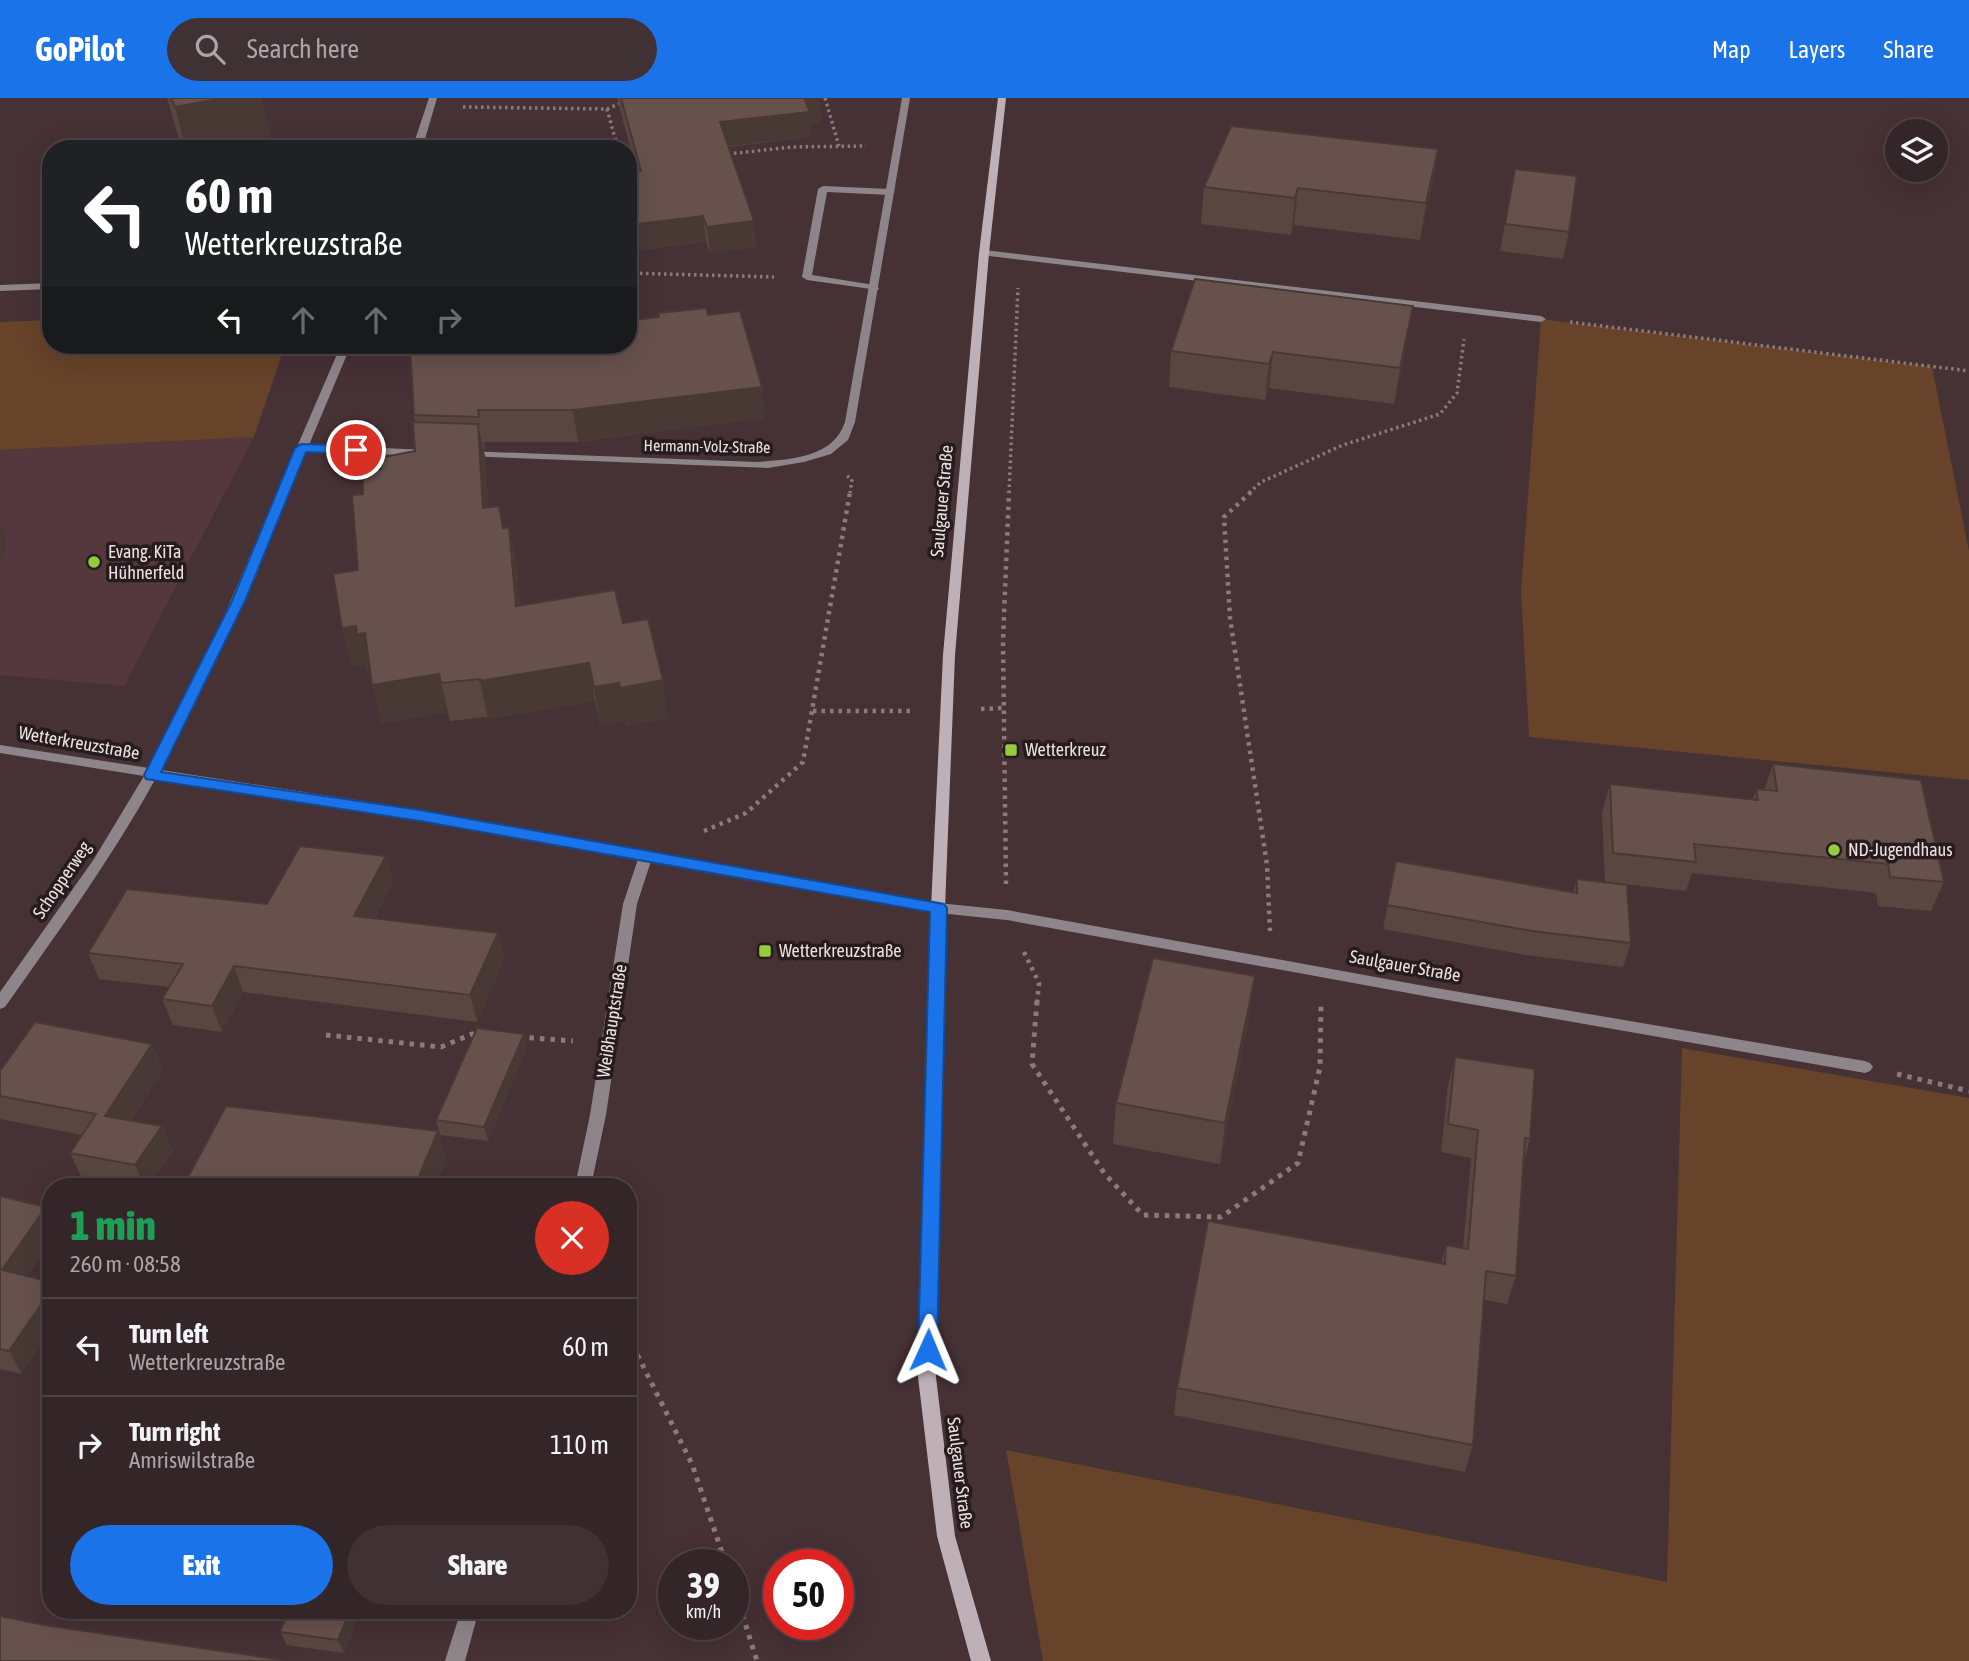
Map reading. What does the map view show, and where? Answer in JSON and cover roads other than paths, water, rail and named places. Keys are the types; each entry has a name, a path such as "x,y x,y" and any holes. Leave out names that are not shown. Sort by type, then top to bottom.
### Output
{"main road":[{"name":"Saulgauer Straße","path":"981,1661 946,1536 927,1377 939,908 949,655 984,253 1002,98"}],"street":[{"name":"Hermann-Volz-Straße","path":"454,453 758,465 786,463 819,455 843,439 850,422 906,98"},
{"path":"420,140 432,102"},
{"path":"873,288 807,277 823,189 890,192"},
{"path":"984,253 1019,255 1541,319"},
{"path":"0,288 42,286"},
{"name":"Schopperweg","path":"0,1003 101,859 152,775 239,601 341,354"},
{"path":"301,448 440,453"},
{"name":"Wetterkreuzstraße","path":"0,750 420,816 939,908"},
{"name":"Weißhauptstraße","path":"584,1178 630,904 646,856"},
{"name":"Saulgauer Straße","path":"939,908 1007,915 1865,1067"},
{"path":"455,1661 467,1619"}],"place":[{"name":"Evang. KiTa Hühnerfeld","path":"94,562"},
{"name":"Wetterkreuz","path":"1011,750"},
{"name":"ND-Jugendhaus","path":"1834,850"},
{"name":"Wetterkreuzstraße","path":"765,951"}]}
